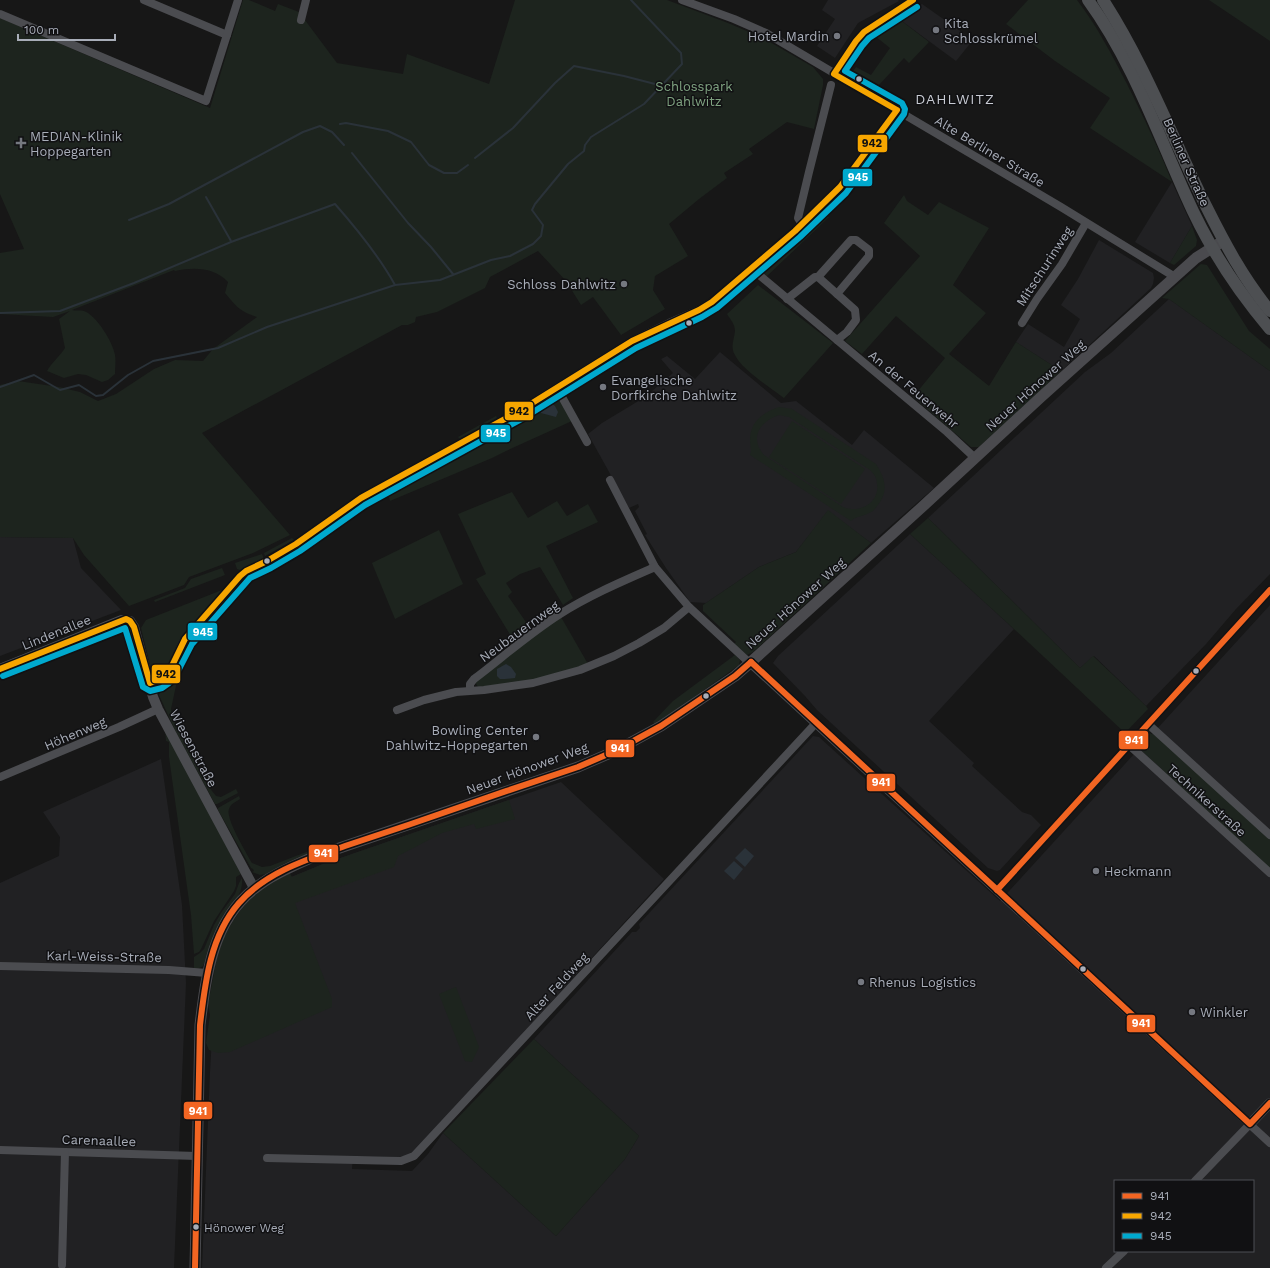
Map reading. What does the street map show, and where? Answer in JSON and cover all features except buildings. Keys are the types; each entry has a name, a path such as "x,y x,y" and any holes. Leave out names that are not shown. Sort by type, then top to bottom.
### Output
{"main road":[{"name":"Berliner Straße","path":"1088,0 1108,31 1130,72 1202,230 1239,289 1270,329"},
{"name":"Berliner Straße","path":"1103,0 1120,27 1142,68 1223,241 1248,282 1270,311"},
{"name":"Neuer Hönower Weg","path":"195,1268 200,1025 207,973 213,952 226,923 244,897 254,888 284,870 313,857 578,766 615,750 661,726 735,676 1196,258 1223,241"}],"street":[{"path":"144,0 227,35"},
{"path":"0,14 206,101 238,0"},
{"path":"301,20 306,0"},
{"name":"Alte Berliner Straße","path":"682,0 734,19 766,33 1176,277"},
{"path":"834,74 856,41 864,32 914,0"},
{"path":"802,224 798,218 831,85"},
{"path":"150,683 165,677 171,670 185,640 246,571 296,544 360,498 558,388 632,340 699,310 712,302 752,269 840,187 897,110"},
{"name":"Mitschurinweg","path":"1022,322 1062,264 1086,223"},
{"path":"787,299 815,277 818,277 851,240 856,240 869,250 869,256 837,294"},
{"name":"An der Feuerwehr","path":"752,269 942,428 975,458"},
{"path":"818,277 855,310 856,320 847,332 837,340"},
{"path":"558,388 588,442"},
{"path":"610,480 656,567 689,607 751,662 1270,1143"},
{"name":"Neubauernweg","path":"470,690 470,684 474,679 560,613 606,589 656,567"},
{"path":"997,890 1270,590"},
{"path":"397,710 437,696 470,690 484,690 533,683 580,670 620,654 664,628 689,607"},
{"name":"Wiesenstraße","path":"122,620 130,620 134,627 158,709 254,888"},
{"name":"Lindenallee","path":"0,668 122,620"},
{"name":"Höhenweg","path":"0,778 158,709"},
{"name":"Alter Feldweg","path":"267,1158 401,1161 414,1156 816,723"},
{"name":"Technikerstraße","path":"1148,724 1270,835"},
{"name":"Technikerstraße","path":"1129,745 1270,873"},
{"name":"Karl-Weiss-Straße","path":"0,966 169,970 207,973"},
{"path":"1196,1180 1270,1103"},
{"name":"Carenaallee","path":"0,1150 197,1156"},
{"path":"62,1265 65,1152"},
{"path":"1106,1268 1123,1252"}],"shaded area":[{"name":"Hotel Mardin","path":"828,0 899,1 858,23 835,58 817,46 835,19 822,10"},
{"name":"Kita Schlosskrümel","path":"922,4 973,40 956,61 899,19"},
{"path":"1172,182 1192,226 1170,263 1135,242"},
{"path":"1099,240 1153,273 1153,284 1151,288 1061,371 1016,342 1028,324 1064,347 1080,319 1061,305 1078,279"},
{"path":"1169,299 1270,371 1270,574 1236,609 1206,644 1146,706 1094,656 1080,668 928,518 1085,372 1111,353"},
{"path":"720,352 781,403 796,401 852,445 864,430 934,488 871,543 828,511 796,552 759,567 706,603 690,602 645,535 647,534 635,511 639,507 638,504 629,508 588,434 602,423 645,397 673,373 661,359 667,356 695,379"},
{"path":"551,403 555,406 558,412 556,417 541,413 540,411 542,408"},
{"path":"910,534 1014,629 929,721 974,763 972,766 1022,812 1031,815 1041,825 1000,870 997,871 988,868 817,710 773,663 778,656"},
{"path":"0,537 73,538 81,568 121,610 0,656"},
{"path":"1270,605 1270,1268 202,1268 215,985 291,877 323,864 561,782 664,879 411,1155 399,1157 353,1156 352,1169 412,1171 428,1154 443,1133 556,1236 625,1159 639,1136 534,1039 632,932 636,932 640,928 639,924 813,736 819,737 1000,901"},
{"path":"506,664 511,667 516,674 515,678 500,679 497,676 497,669"},
{"path":"161,759 182,905 186,983 174,1268 0,1268 0,883 59,856 60,837 43,812"},
{"path":"745,848 754,856 745,867 735,858"},
{"path":"734,861 743,869 734,880 724,871"}],"green space":[{"name":"Schlosspark Dahlwitz","path":"243,0 249,0 275,11 278,4 299,12 337,63 403,74 407,54 489,84 515,0 667,0 763,38 813,67 823,79 823,85 814,129 787,122 749,149 753,154 724,173 727,178 669,224 688,256 655,276 653,290 665,309 621,335 593,297 581,305 566,281 538,251 490,277 485,288 437,312 416,317 415,322 408,325 402,325 202,433 290,535 253,553 189,577 184,585 129,606 84,555 73,538 0,537 0,385 18,381 59,387 80,392 98,401 116,394 154,369 175,360 203,361 213,349 257,317 246,313 233,302 225,293 228,282 216,273 203,269 174,270 72,310 83,311 94,318 99,323 111,343 115,357 115,374 108,380 102,382 86,375 78,374 64,378 47,371 65,348 59,319 70,311 53,317 0,314 0,253 24,249 0,194 0,18 210,108"},
{"path":"1028,0 1077,0 1098,30 1121,73 1151,133 1172,182 1090,128 1110,98 1055,61 1006,24"},
{"path":"1209,0 1270,0 1270,41"},
{"path":"899,19 929,42 909,63 904,58 878,86 851,74 856,67 871,75 890,48 875,36"},
{"path":"904,195 907,201 928,215 939,202 989,228 953,285 986,313 949,354 989,386 1016,342 1061,371 979,447 971,447 913,397 945,358 896,316 862,354 845,341 920,256 884,223"},
{"path":"821,213 829,217 766,277 758,271"},
{"path":"1192,226 1197,240 1196,246 1174,265 1170,263"},
{"path":"1201,264 1207,265 1249,331 1270,349 1270,371 1169,299 1162,298"},
{"path":"758,285 833,343 784,398 743,366 738,360 733,349 735,328 727,314"},
{"path":"558,393 572,421 492,458 390,501 387,490 529,412"},
{"path":"779,407 792,409 876,464 882,474 885,490 884,495 874,510 851,521 750,455 750,440 752,428 755,423 762,415","holes":["779,415 789,417 870,470 875,476 877,484 877,491 872,501 862,508 849,509 843,507 764,455 757,442 757,436 762,426 767,421"]},
{"path":"496,416 497,418 460,439 458,437"},
{"path":"792,421 865,469 841,504 769,457"},
{"path":"512,492 528,518 557,501 567,516 588,504 598,522 546,546 573,598 563,605 540,567 520,574 506,583 512,592 508,596 530,628 514,641 476,579 486,574 458,514"},
{"path":"828,510 871,543 753,652 747,655 734,644 736,642 703,611 703,605 759,567 796,552"},
{"path":"928,518 1080,668 1093,656 1146,706 1148,709 1125,733 910,534"},
{"path":"439,530 463,584 395,619 372,563"},
{"path":"292,538 294,540 265,556 264,553"},
{"path":"262,554 264,559 240,570 237,569 235,563"},
{"path":"222,568 225,575 155,602 154,600 185,588 191,579"},
{"path":"227,588 174,657 165,674 157,678 153,677 141,628 146,620"},
{"path":"561,617 588,664 529,682 478,687 475,682 528,640"},
{"path":"735,655 740,660 739,665 655,725 653,722 673,701"},
{"path":"180,667 171,709 174,721 208,786 216,796 221,797 236,789 238,793 217,804 215,804 174,728 159,695 162,688"},
{"path":"165,729 241,874 236,877 236,886 234,891 214,921 201,949 199,952 194,954 191,915 169,757 169,742 166,741"},
{"path":"1149,733 1157,736 1270,839 1270,869 1142,751 1140,744 1144,736"},
{"path":"239,796 240,799 231,805 229,809 230,820 252,863 262,867 270,866 314,849 310,853 266,874 260,875 252,872 254,871 253,869 251,868 218,810 218,808"},
{"path":"509,800 515,819 476,829 474,824 442,833 398,856 394,867 295,903 332,999 332,1007 230,1052 218,1053 209,1050 206,1043 210,1015 208,1004 217,958 224,937 233,921 245,904 258,892 289,872 292,877 323,864"},
{"path":"242,878 240,893 219,924 203,966 200,968 194,968 194,957 204,949 214,925 235,894"},
{"path":"456,987 479,1047 472,1062 465,1061 439,994"},
{"path":"534,1039 639,1136 625,1159 556,1236 443,1133"}],"waterway":[{"path":"0,387 34,375 60,390 79,385 96,396 103,395 128,375 153,361 218,348 267,327 395,285 440,280 491,260 510,256 533,244 541,236 543,225 532,210 535,204 568,164 584,151 585,145 591,137 644,104 682,64 681,53 631,0"},
{"path":"475,158 513,128 555,83 574,66 624,76 660,86"},
{"path":"340,124 346,123 388,131 411,142 429,165 444,173 457,173 468,165"},
{"path":"129,220 169,204 303,132 320,126 332,132 344,145"},
{"path":"352,153 408,223 431,247 453,274"},
{"path":"206,197 231,241"},
{"path":"0,313 60,311 134,283 231,242 335,204 367,243 395,285"}],"transit line":[{"name":"942","path":"0,669 126,619 130,621 134,627 150,683 158,680 169,672 185,639 246,571 296,544 361,498 521,410 632,341 699,310 712,302 795,231 840,187 897,110 834,74 856,41 864,32 913,0"},
{"name":"945","path":"3,676 125,628 143,687 150,691 162,688 175,677 192,644 250,578 300,551 365,505 525,417 636,348 702,317 717,308 800,237 846,193 904,114 905,109 902,103 845,71 869,38 917,7"},
{"name":"941","path":"997,890 1270,590"},
{"name":"941","path":"751,662 1250,1124 1270,1103"},
{"name":"941","path":"195,1268 200,1025 207,977 215,945 221,930 239,903 262,883 302,862 578,767 615,751 661,726 735,676 751,662"}],"place":[{"name":"Kita Schlosskrümel","path":"936,30"},
{"name":"Hotel Mardin","path":"837,36"},
{"name":"MEDIAN-Klinik Hoppegarten","path":"21,143"},
{"name":"Schloss Dahlwitz","path":"624,284"},
{"name":"Evangelische Dorfkirche Dahlwitz","path":"603,387"},
{"name":"Bowling Center Dahlwitz-Hoppegarten","path":"536,737"},
{"name":"Heckmann","path":"1096,871"},
{"name":"Rhenus Logistics","path":"861,982"},
{"name":"Winkler","path":"1192,1012"},
{"name":"Hönower Weg","path":"196,1227"}],"district":[{"name":"DAHLWITZ","path":"955,99"}]}
